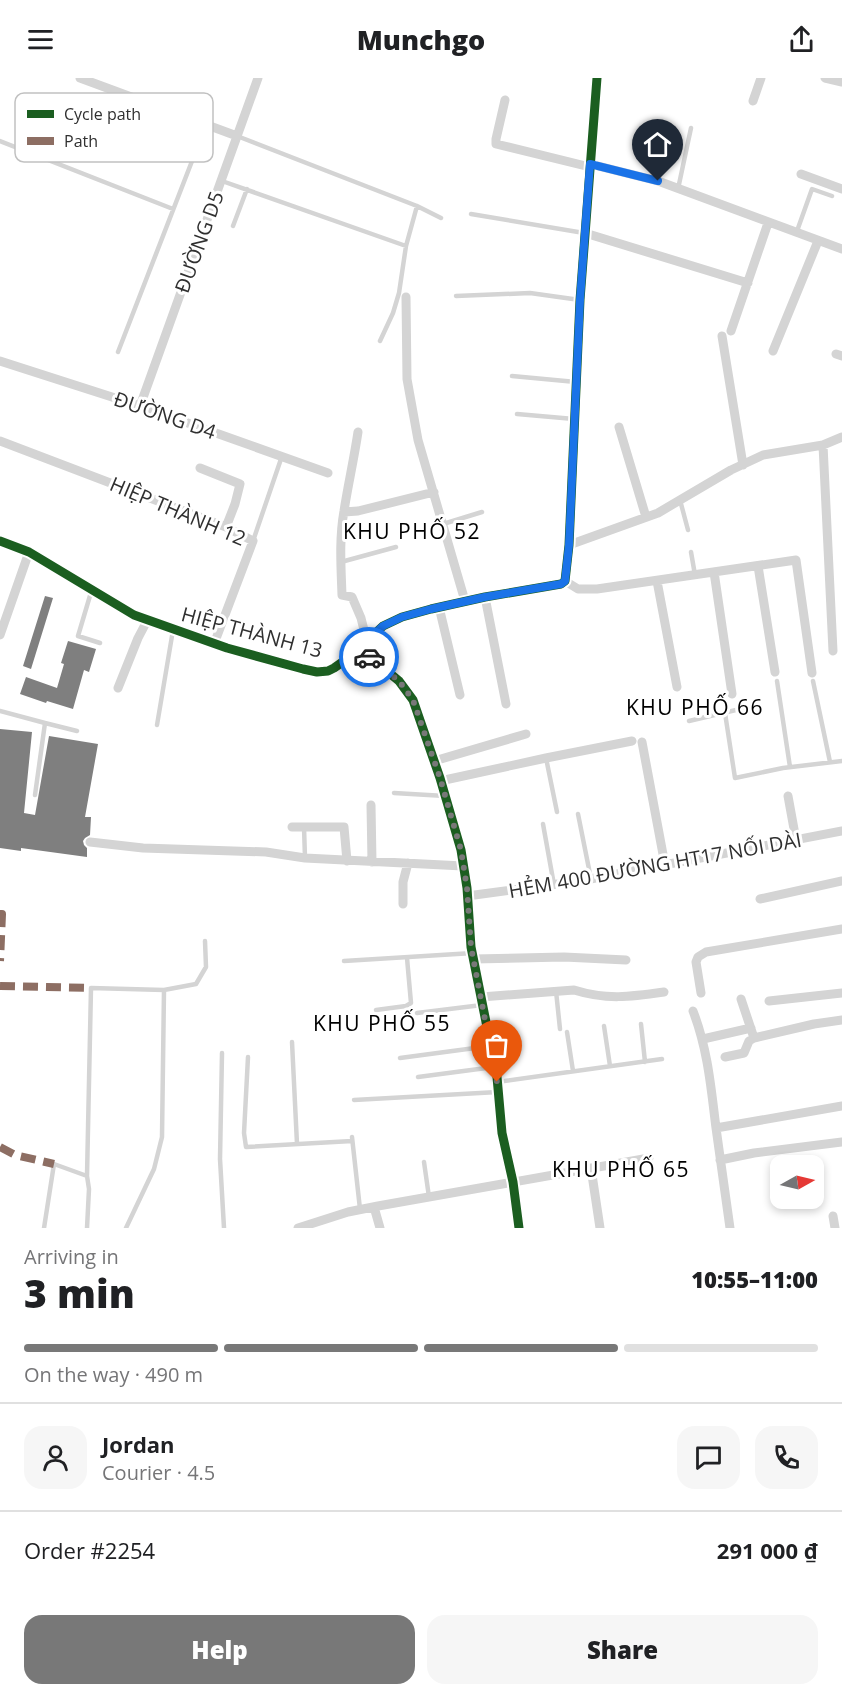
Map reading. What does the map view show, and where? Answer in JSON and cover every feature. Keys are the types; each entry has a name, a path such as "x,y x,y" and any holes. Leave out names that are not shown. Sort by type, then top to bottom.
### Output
{"street":[{"path":"80,78 121,93"},
{"name":"ĐƯỜNG D5","path":"140,406 258,78"},
{"path":"597,78 580,300 569,545 565,581 578,589 597,589 796,560 812,677"},
{"path":"753,101 761,78"},
{"path":"827,78 842,82"},
{"path":"505,100 496,144 658,181 842,249"},
{"path":"213,127 237,136"},
{"path":"801,174 842,189"},
{"path":"743,465 727,333 748,283 768,223"},
{"path":"585,233 748,283"},
{"path":"773,351 818,242"},
{"path":"406,297 407,378 418,440 465,602"},
{"name":"ĐƯỜNG D4","path":"0,361 140,406 328,473"},
{"path":"619,427 646,517"},
{"path":"358,432 344,512 342,595 352,597 361,618 367,642"},
{"path":"569,545 658,513 764,455 823,445 842,437"},
{"name":"HIỆP THÀNH 12","path":"0,441 226,527 254,541 214,644"},
{"path":"823,445 833,651"},
{"path":"200,468 240,485 226,527"},
{"path":"344,512 407,500 434,492"},
{"name":"HIỆP THÀNH 13","path":"0,541 29,552 147,621 214,644 317,672 334,668 383,626 402,617 485,597 561,584 565,581"},
{"path":"0,635 4,607 29,552"},
{"path":"758,566 776,677"},
{"path":"714,572 732,694"},
{"path":"657,580 677,687"},
{"path":"485,597 506,704"},
{"path":"439,607 460,695"},
{"path":"118,688 147,621"},
{"path":"358,649 399,681 413,700 461,850 473,956 494,1067 502,1133 513,1182 519,1228"},
{"path":"434,761 526,734"},
{"path":"440,781 637,741 665,865"},
{"path":"788,796 795,840"},
{"path":"371,805 372,862"},
{"path":"292,827 344,827 347,861"},
{"name":"HẺM 400 ĐƯỜNG HT17 NỐI DÀI","path":"467,896 591,879 842,831"},
{"path":"90,842 143,848 266,852 347,861 463,866"},
{"path":"403,904 403,882 408,863"},
{"path":"760,900 842,880"},
{"path":"700,993 696,962 698,957 706,952 842,929"},
{"path":"473,956 626,960"},
{"path":"482,1001 574,990 614,998 664,992"},
{"path":"770,1001 842,993"},
{"path":"741,999 754,1038"},
{"path":"693,1011 703,1039 709,1068 730,1228"},
{"path":"725,1057 744,1053 749,1041 754,1038 842,1020"},
{"path":"703,1039 750,1028"},
{"path":"716,1128 842,1106"},
{"path":"720,1160 754,1153 842,1142"},
{"path":"304,1227 374,1207 649,1158"},
{"path":"591,1168 600,1228"},
{"path":"374,1207 380,1228"},
{"path":"833,1216 835,1228"}],"lane":[{"path":"678,189 691,128"},
{"path":"237,136 417,206 441,218"},
{"path":"0,141 15,147"},
{"path":"53,162 173,209"},
{"path":"118,352 191,162"},
{"path":"221,180 406,246"},
{"path":"233,226 248,189"},
{"path":"796,233 812,189 831,196"},
{"path":"381,340 399,293 406,246 417,206"},
{"path":"471,214 585,233"},
{"path":"456,296 531,293 580,300"},
{"path":"512,376 576,382"},
{"path":"517,414 574,419"},
{"path":"254,541 282,456"},
{"path":"680,500 688,530"},
{"path":"443,524 482,512"},
{"path":"341,562 396,547"},
{"path":"691,552 695,575"},
{"path":"92,590 78,636 100,643"},
{"path":"158,725 173,630"},
{"path":"776,677 790,767"},
{"path":"812,677 830,762"},
{"path":"689,721 753,706"},
{"path":"0,711 77,731"},
{"path":"725,713 735,778 790,767 842,761"},
{"path":"35,795 45,723"},
{"path":"546,758 557,812"},
{"path":"394,793 445,796"},
{"path":"578,814 591,879"},
{"path":"543,824 554,885"},
{"path":"304,827 305,858"},
{"path":"87,1228 91,988 164,990 196,984 206,967 205,940"},
{"path":"344,961 473,956"},
{"path":"376,1010 408,1006 411,1003 407,958"},
{"path":"126,1228 154,1169 162,1137 164,990"},
{"path":"556,991 560,1029"},
{"path":"417,1013 482,1001"},
{"path":"641,1024 645,1062"},
{"path":"604,1026 610,1066"},
{"path":"567,1032 573,1071"},
{"path":"292,1042 297,1144"},
{"path":"400,1058 490,1046"},
{"path":"222,1053 220,1159 224,1228"},
{"path":"248,1057 244,1133 246,1147 352,1139 360,1210"},
{"path":"354,1100 497,1087 573,1071 662,1059"},
{"path":"418,1077 494,1067"},
{"path":"424,1162 429,1197"},
{"path":"44,1228 54,1164 87,1176"}],"building":[{"path":"45,596 53,598 31,669 23,666"},
{"path":"68,641 96,649 89,672 84,670 73,709 20,694 26,677 57,688 64,664 61,663"},
{"path":"0,729 32,732 24,813 35,815 49,736 98,744 85,817 91,817 90,835 83,841 87,848 87,857 21,848 21,851 0,848"}],"marked path":[{"path":"0,914 2,914 0,961"},
{"path":"0,986 91,988"},
{"path":"0,1147 15,1155 54,1164"}],"cycle path":[{"path":"0,541 29,552 134,615 227,648 317,672 334,668 351,656 383,626 402,617 485,597 561,584 565,581 569,545 580,300 597,78"},
{"path":"358,649 399,681 413,700 440,778 461,850 467,888 471,947 497,1077 502,1133 513,1182 519,1228"}],"way so far":[{"path":"369,657 399,681 413,700 440,778 461,850 467,888 471,947 497,1082"}],"district":[{"name":"KHU PHỐ 52","path":"412,531"},
{"name":"KHU PHỐ 66","path":"695,707"},
{"name":"KHU PHỐ 55","path":"382,1023"},
{"name":"KHU PHỐ 65","path":"621,1169"}],"route":[{"path":"369,657 358,649 383,626 402,617 485,597 561,584 565,581 569,545 580,300 590,164 658,181"}]}
